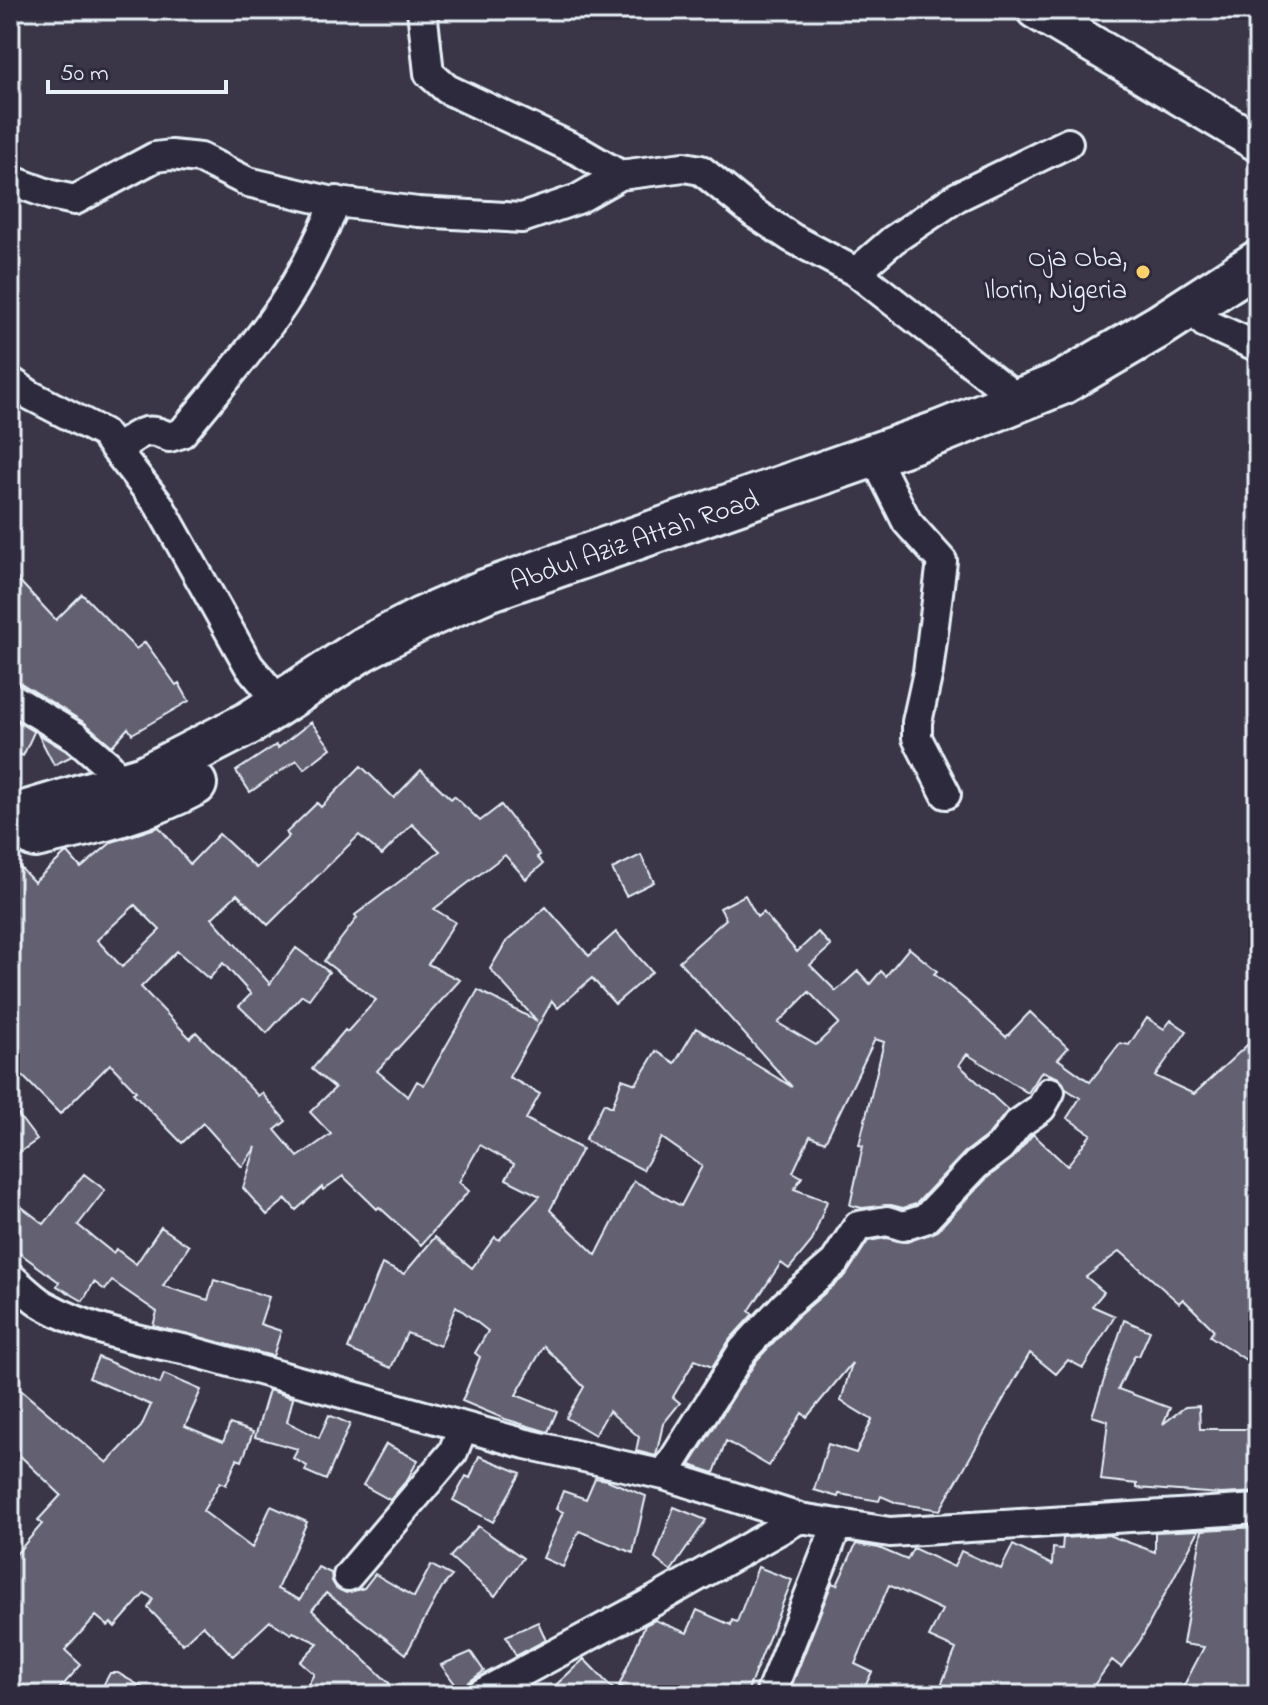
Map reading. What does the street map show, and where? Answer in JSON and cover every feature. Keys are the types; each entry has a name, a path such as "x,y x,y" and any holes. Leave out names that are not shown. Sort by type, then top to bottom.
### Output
{"highway":[{"name":"Abdul Aziz Attah Road","path":"10,841 92,823 177,793 268,743 306,697 363,649 421,619 485,591 940,432 1020,401 1062,383 1111,356 1258,262"},
{"name":"Abdul Aziz Attah Road","path":"10,817 144,777 306,697 403,659 467,627 972,444 1074,400 1258,289"}],"main road":[{"path":"1035,10 1258,143"}],"street":[{"path":"422,10 429,73 447,89 579,151 620,175"},
{"path":"856,272 893,240 957,197 1068,143"},
{"path":"10,180 66,200 75,200 96,192 155,157 187,156 210,162 248,182 297,195 418,212 522,218 578,199 620,175 684,167 701,170 754,213 792,238 856,272 1020,401"},
{"path":"116,450 145,431 154,430 169,437 182,433 284,304 306,268 337,201"},
{"path":"1205,323 1258,347"},
{"path":"10,381 30,395 103,433 159,505 249,666 306,697"},
{"path":"884,476 907,522 942,561 917,738 946,794"},
{"path":"10,697 76,737 109,766 117,784"},
{"path":"664,1475 738,1357 785,1305 835,1262 858,1226 887,1221 903,1226 925,1219 976,1165 1000,1147 1018,1124 1041,1108 1050,1092"},
{"path":"10,1277 43,1304 95,1327 463,1427 664,1475 800,1518 837,1525 890,1532 1258,1509"},
{"path":"348,1576 453,1452 463,1427"},
{"path":"479,1695 800,1518"},
{"path":"770,1695 837,1525"}],"building":[{"path":"10,571 56,620 82,594 136,649 145,642 176,685 179,683 189,701 132,734 128,728 112,746 85,723 19,682 10,680"},
{"path":"10,717 34,732 23,756 10,750"},
{"path":"311,722 331,748 304,769 297,760 250,792 236,771 276,745 278,748"},
{"path":"38,734 66,751 72,756 54,765"},
{"path":"361,766 394,798 421,770 480,821 501,805 540,855 537,857 543,864 526,879 505,855 434,909 455,922 428,964 460,980 377,1071 408,1097 417,1081 424,1085 478,990 537,1021 490,969 506,942 546,907 589,956 616,932 652,972 615,1004 592,978 558,1008 552,1001 509,1077 540,1094 526,1119 582,1149 550,1210 596,1255 634,1181 681,1206 702,1166 662,1138 643,1170 585,1140 604,1103 612,1107 622,1079 636,1084 656,1051 675,1063 696,1028 792,1087 679,961 726,919 720,908 745,895 757,917 763,912 797,952 818,932 831,946 810,965 836,991 858,971 870,984 881,971 886,976 909,948 1006,1037 1030,1012 1068,1048 1058,1059 1090,1082 1120,1043 1129,1045 1147,1018 1164,1029 1171,1020 1187,1031 1155,1076 1194,1094 1258,1035 1258,1368 1210,1336 1214,1330 1183,1299 1179,1303 1120,1251 1086,1277 1104,1292 1092,1306 1115,1316 1083,1368 1068,1360 1056,1374 1030,1353 940,1510 897,1503 881,1496 879,1501 839,1494 838,1497 814,1490 828,1444 856,1453 872,1420 841,1401 852,1363 807,1417 802,1413 769,1466 726,1441 714,1473 690,1465 757,1360 797,1317 846,1275 868,1241 886,1238 907,1242 937,1231 987,1178 1013,1158 1033,1134 1067,1166 1091,1134 1067,1118 1080,1098 1066,1089 1059,1078 1042,1071 1028,1093 967,1054 959,1065 1008,1110 988,1135 964,1153 916,1204 903,1208 850,1205 863,1146 859,1145 884,1042 875,1039 825,1142 810,1136 793,1172 802,1177 794,1189 827,1201 812,1241 789,1269 781,1263 749,1311 753,1314 730,1339 712,1367 695,1360 673,1397 680,1403 663,1424 656,1456 636,1451 639,1437 609,1411 595,1435 566,1418 584,1387 544,1346 516,1395 557,1411 548,1432 462,1401 480,1357 475,1353 488,1331 456,1306 440,1346 407,1333 391,1368 348,1349 382,1264 404,1274 435,1237 472,1268 495,1237 499,1240 540,1196 506,1179 514,1164 480,1145 459,1182 469,1191 421,1245 343,1176 323,1190 322,1187 296,1210 286,1199 267,1215 243,1188 256,1147 242,1167 203,1123 182,1143 133,1093 136,1091 110,1064 60,1114 10,1063 10,857 34,882 65,854 68,853 81,868 112,842 159,827 190,864 219,834 256,868 317,803 321,807","holes":["412,824 440,851 355,915 357,918 324,961 376,1000 312,1069 335,1088 310,1112 331,1134 298,1157 275,1130 286,1121 262,1093 258,1096 196,1032 190,1038 141,987 177,951 209,979 223,963 251,994 239,1006 267,1033 302,995 309,999 329,972 296,948 270,984 212,918 237,894 268,925 359,835 382,855","135,905 160,930 122,967 97,940","809,992 839,1023 816,1045 778,1023"]},
{"path":"641,855 654,882 626,896 612,869"},
{"path":"10,1104 37,1140 10,1159"},
{"path":"84,1174 105,1190 78,1225 113,1253 116,1249 136,1264 161,1227 189,1246 163,1286 208,1300 214,1280 269,1297 260,1324 281,1331 273,1356 153,1326 157,1312 112,1281 105,1290 94,1282 83,1301 57,1286 59,1282 10,1246 10,1198 44,1224"},
{"path":"1124,1320 1150,1331 1139,1356 1135,1355 1118,1389 1170,1408 1163,1424 1185,1407 1199,1406 1200,1429 1258,1429 1258,1492 1221,1494 1137,1488 1137,1484 1101,1480 1108,1421 1092,1416"},
{"path":"98,1357 160,1384 164,1374 201,1390 185,1426 223,1442 230,1424 253,1432 242,1461 237,1459 226,1485 220,1482 203,1511 252,1548 271,1506 307,1522 277,1589 300,1600 318,1567 331,1573 336,1588 346,1593 364,1588 375,1574 414,1597 431,1565 452,1576 442,1587 406,1654 326,1593 312,1610 390,1684 383,1695 302,1695 314,1674 300,1662 318,1643 293,1632 291,1634 270,1621 233,1656 203,1625 183,1644 148,1608 153,1599 145,1593 115,1627 111,1623 108,1626 96,1616 65,1650 81,1665 54,1695 24,1695 10,1683 10,1561 42,1524 38,1520 61,1495 10,1446 10,1381 107,1463 141,1427 151,1405 89,1378"},
{"path":"269,1390 293,1398 287,1422 319,1438 329,1415 350,1424 326,1480 305,1471 307,1466 293,1458 298,1449 255,1437"},
{"path":"386,1444 418,1460 407,1480 390,1500 363,1485"},
{"path":"479,1456 521,1473 493,1522 453,1500 466,1476 470,1478"},
{"path":"595,1478 646,1496 633,1553 579,1531 563,1567 543,1558 563,1512 556,1509 563,1491 586,1499"},
{"path":"674,1507 706,1520 671,1571 655,1559"},
{"path":"478,1526 523,1558 495,1596 450,1557"},
{"path":"1258,1527 1258,1695 1179,1695 1204,1647 1183,1644 1202,1530"},
{"path":"1199,1530 1140,1641 1121,1667 1112,1660 1087,1695 937,1695 956,1649 929,1637 942,1610 889,1585 855,1664 872,1672 861,1695 788,1695 832,1583 837,1585 856,1544 879,1548 907,1560 913,1548 954,1567 961,1551 1001,1569 1013,1545 1052,1565 1053,1548 1062,1549 1063,1538 1108,1535 1155,1552 1155,1532"},
{"path":"758,1567 792,1580 746,1695 639,1695 619,1686 645,1625 655,1620 687,1633 697,1610 731,1625 732,1620 737,1622"},
{"path":"538,1622 546,1640 516,1656 506,1636"},
{"path":"471,1652 484,1671 459,1689 441,1665"},
{"path":"584,1659 619,1695 545,1695"},
{"path":"110,1673 118,1673 155,1695 98,1695"}],"place":[{"name":"Oja Oba, Ilorin, Nigeria","path":"1143,272"}]}
